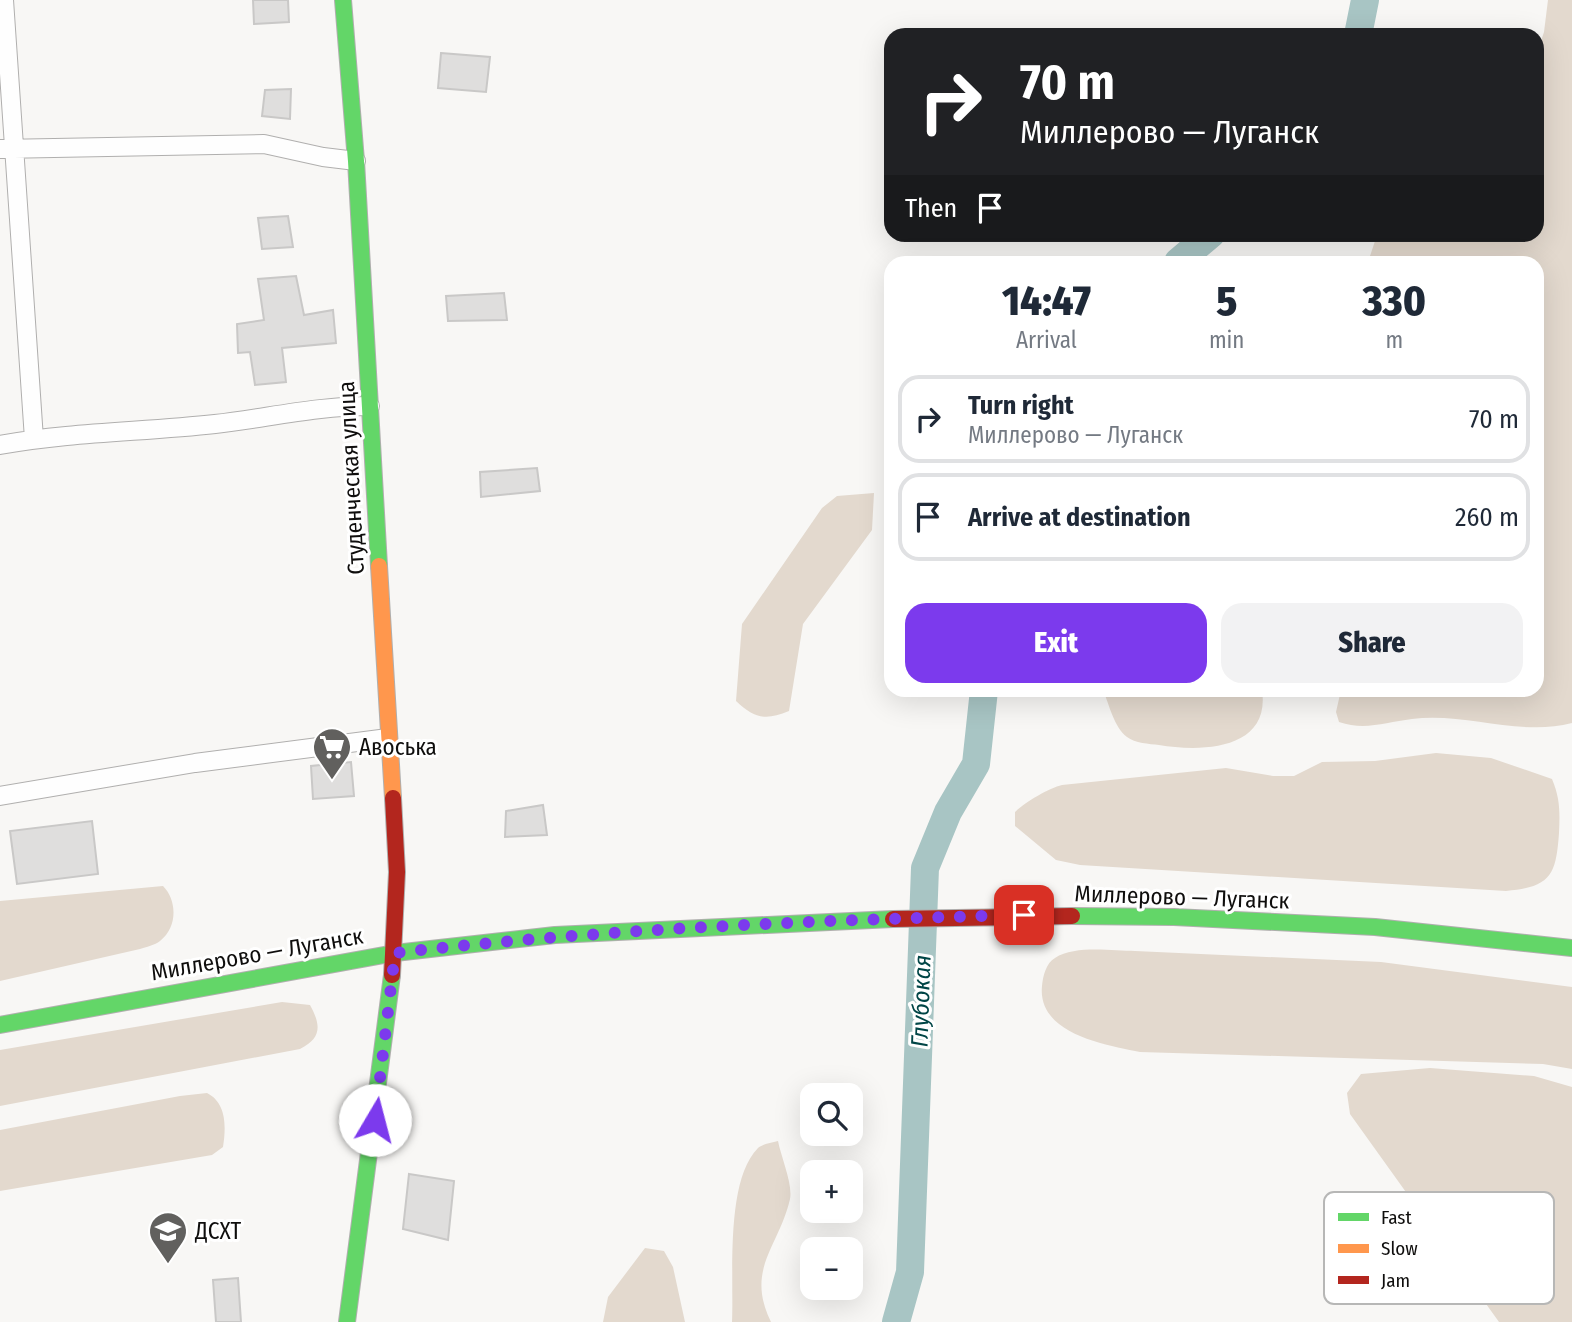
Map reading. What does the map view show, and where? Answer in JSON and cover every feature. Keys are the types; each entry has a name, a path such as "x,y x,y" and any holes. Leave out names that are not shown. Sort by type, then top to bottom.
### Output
{"main road":[{"name":"Студенческая улица","path":"343,0 356,161 397,872 395,953 347,1322"},
{"name":"Миллерово — Луганск","path":"0,1025 395,953 555,935 838,920 1024,915 1174,917 1375,928 1572,948"}],"street":[{"path":"4,0 7,149 34,439"},
{"path":"7,149 264,144 323,158 356,161"},
{"path":"0,444 215,424 332,406 370,406"},
{"path":"0,796 195,763 388,738"}],"shaded area":[{"path":"1548,0 1572,0 1572,723 1533,727 1432,718 1367,726 1349,725 1339,722 1336,712 1339,697 1544,697 1544,256 1370,256 1375,242 1544,242 1544,32"},
{"path":"874,493 872,530 803,624 789,711 766,717 748,711 736,701 742,624 822,508 837,496"},
{"path":"1106,697 1262,697 1262,710 1255,725 1244,736 1212,747 1176,747 1134,741 1122,733"},
{"path":"1436,753 1491,758 1552,779 1559,805 1558,847 1553,869 1542,882 1506,891 1080,865 1056,860 1015,826 1015,812 1019,808 1044,792 1062,785 1226,768 1273,776 1294,776 1322,762 1375,761"},
{"path":"163,886 171,899 174,914 166,935 158,942 140,949 0,981 0,901"},
{"path":"1105,950 1381,962 1572,987 1572,1069 1543,1064 1140,1052 1093,1041 1076,1034 1050,1016 1043,1002 1043,978 1049,963 1073,951"},
{"path":"282,1002 310,1005 316,1019 316,1036 300,1049 0,1106 0,1050"},
{"path":"1430,1068 1534,1076 1572,1087 1572,1322 1499,1322 1486,1304 1554,1304 1554,1192 1406,1192 1350,1114 1347,1093 1361,1074"},
{"path":"207,1093 214,1097 222,1109 225,1124 223,1147 212,1155 0,1191 0,1130"},
{"path":"778,1141 788,1178 790,1199 763,1272 761,1287 771,1322 732,1322 733,1230 740,1183 747,1163 758,1148"},
{"path":"645,1248 664,1251 673,1267 685,1322 603,1322 608,1297"}],"building":[{"path":"253,0 288,0 289,22 254,24"},
{"path":"441,53 490,57 486,92 438,88"},
{"path":"291,89 290,119 262,116 265,90"},
{"path":"288,216 293,247 262,249 258,218"},
{"path":"296,276 304,315 333,310 336,343 282,348 286,382 255,385 250,352 238,353 237,324 264,320 258,279"},
{"path":"504,293 507,320 448,321 446,296"},
{"path":"537,468 540,491 481,497 480,472"},
{"name":"Авоська","path":"351,762 354,796 313,799 311,766"},
{"path":"543,805 547,835 505,837 506,811"},
{"path":"92,821 98,874 17,884 10,831"},
{"path":"409,1174 454,1181 448,1240 403,1229"},
{"path":"238,1278 241,1322 216,1322 213,1280"}],"waterway":[{"name":"Глубокая","path":"1359,28 1365,0"},
{"name":"Глубокая","path":"1185,256 1202,242"},
{"name":"Глубокая","path":"896,1322 910,1272 925,868 948,812 976,764 983,697"}],"traffic: fast":[{"path":"343,0 356,161 379,566"},
{"path":"1072,916 1174,917 1375,927 1572,948"},
{"path":"0,1025 395,953 555,935 893,919"},
{"path":"347,1322 392,975"}],"traffic: slow":[{"path":"379,566 393,798"}],"traffic: jam":[{"path":"392,975 397,872 393,798"},
{"path":"893,919 1072,916"}],"place":[{"name":"Авоська","path":"332,781"},
{"name":"ДСХТ","path":"168,1265"}],"route":[{"path":"375,1120 395,953 601,932 838,920 1024,915"}]}
